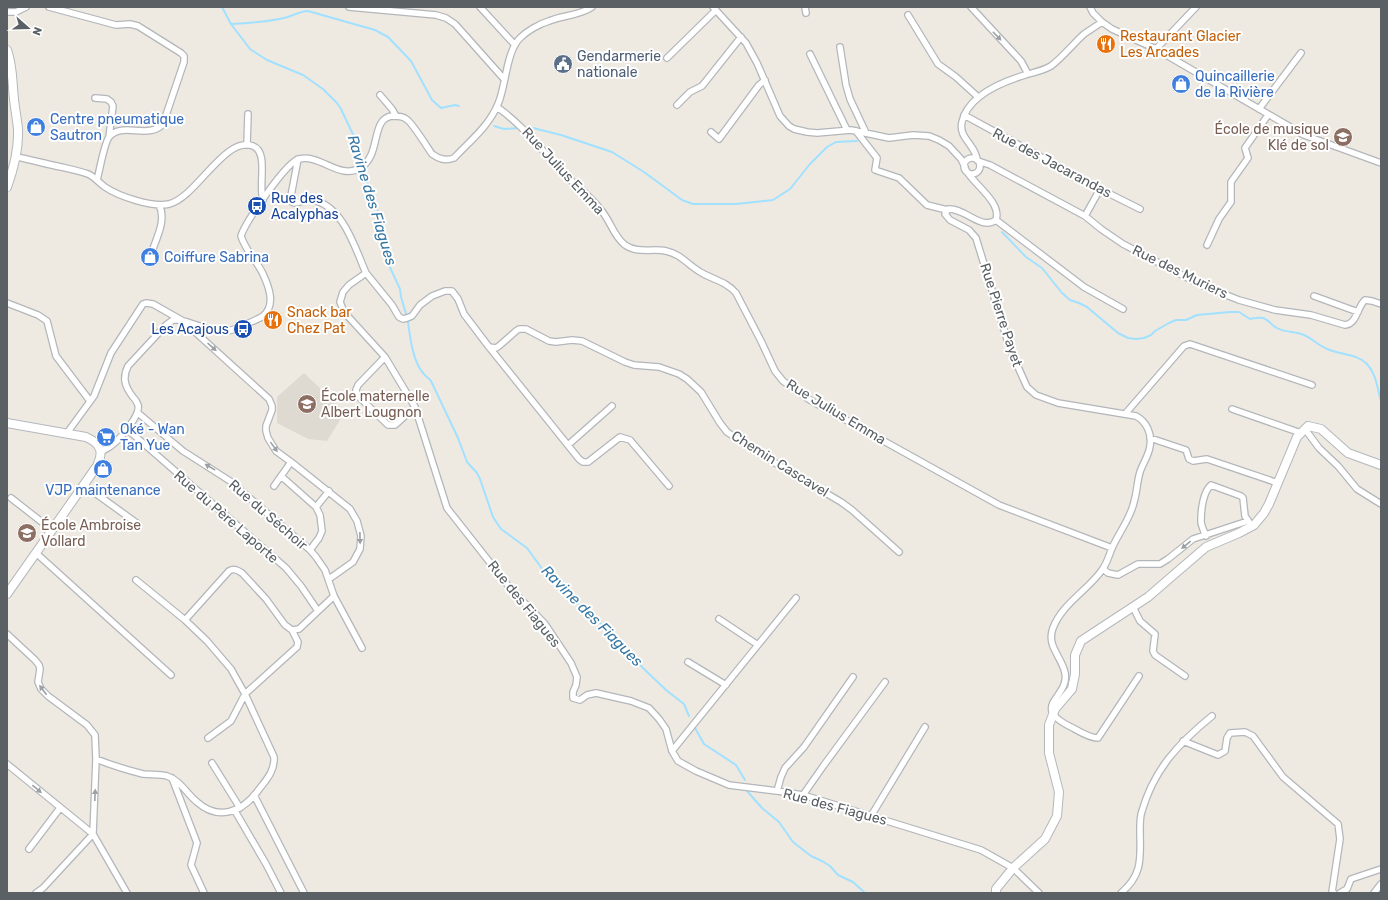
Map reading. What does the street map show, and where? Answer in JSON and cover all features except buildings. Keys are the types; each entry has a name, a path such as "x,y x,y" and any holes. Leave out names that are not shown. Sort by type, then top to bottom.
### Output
{"main road":[{"path":"7,50 11,60 18,128 17,157 7,187"},
{"path":"7,423 86,437 100,446 101,452 101,458 97,466 7,594"},
{"path":"996,893 996,889 1013,868 1045,839 1057,816 1059,792 1049,753 1049,725 1055,709 1072,689 1075,674 1075,655 1081,641 1154,592 1206,547 1239,533 1264,514 1297,437 1308,426 1321,429 1348,453 1381,465"}],"street":[{"path":"7,12 16,12 26,7"},
{"path":"49,7 116,25 126,24 138,26 184,56 184,62 165,120 159,128 150,131 121,130 109,137"},
{"path":"349,7 436,15 446,18 455,24 504,79"},
{"path":"480,7 515,45"},
{"path":"101,452 113,444 135,419 138,412 138,405 127,389 125,383 126,371 128,366 166,325 173,320 183,321 218,331 229,331 242,327 262,317 267,312 270,304 270,292 262,273 245,246 241,236 263,200 290,164 298,159 314,160 339,170 350,172 361,168 370,159 374,150 380,124 383,120 390,116 407,119 432,154 437,158 448,160 454,158 483,128 497,107 504,79 515,45 519,38 549,21 578,14 592,7"},
{"path":"971,7 1021,61 1028,74"},
{"path":"1090,7 1093,13 1102,22 1118,32 1156,49 1304,135 1381,163"},
{"path":"1156,49 1196,7"},
{"path":"667,58 715,9 741,37 750,50 765,80 780,116 794,129 818,133 856,130 889,138 914,135 929,136 943,142 961,159 971,179 979,185 996,210 996,220"},
{"path":"908,15 938,64 956,77 978,97"},
{"path":"979,185 980,164 976,154 966,141 962,130 964,115 971,105 978,97 990,89 1016,77 1050,67 1084,34 1102,22"},
{"path":"677,105 690,92 702,86 741,37"},
{"path":"840,47 850,100 866,133"},
{"path":"1259,109 1302,53"},
{"path":"810,54 847,130"},
{"path":"711,132 719,139 759,85 765,80"},
{"path":"380,95 396,116"},
{"path":"96,98 107,100 111,102 113,106 109,137 106,143 97,180"},
{"name":"Rue Julius Emma","path":"497,107 518,123 567,176 589,195 603,211 623,244 640,251 664,250 673,252 702,273 732,288 736,293 775,371 783,381 810,400 999,505 1112,548"},
{"path":"247,145 248,114"},
{"name":"Rue des Jacarandas","path":"964,115 1100,189 1140,209"},
{"path":"1207,245 1219,219 1231,202 1231,182 1248,158 1245,148 1268,115"},
{"path":"856,130 876,158 875,170 899,178 927,205 947,210 950,208 958,210 981,221 994,222 996,220"},
{"path":"17,157 82,172 97,180 105,187 124,196 148,204 159,205 178,201 191,191 220,159 235,147 247,145 253,146 258,149 262,159 261,189 263,200"},
{"path":"965,169 965,163 972,149"},
{"path":"298,159 290,201 294,203 309,200 319,202 327,206 338,216 347,228 366,273 392,305 399,318 403,319 412,316 420,305 432,296 444,291 452,291 458,299 464,314 579,459 583,462 588,462 620,437 630,440 669,486"},
{"path":"961,159 979,161"},
{"name":"Rue des Muriers","path":"979,161 1030,186 1085,216 1106,233 1149,258 1201,285 1239,300 1275,310 1312,315 1345,325 1349,325 1352,322 1365,300 1381,304"},
{"path":"965,169 972,173 979,169"},
{"path":"1085,216 1100,189"},
{"path":"151,254 162,222 162,212 159,205"},
{"name":"Rue Pierre Payet","path":"947,210 945,214 948,218 969,230 976,238 1010,349 1027,387 1036,395 1058,403 1136,416 1146,425 1150,438"},
{"path":"996,220 1084,288 1123,309"},
{"name":"Rue des Fiagues","path":"366,273 349,285 343,292 340,302 344,312 385,357 415,407 447,508 510,588 545,624 571,663 577,677 573,698 580,700 587,695 596,693 631,701 649,708 666,729 672,751 678,761 696,771 730,785 803,795 981,850 1013,868 1039,893"},
{"path":"1314,296 1358,312"},
{"path":"7,303 38,315 47,321 56,356 90,401"},
{"path":"67,433 97,390 112,353 143,304 153,304 183,321 269,399 272,410 266,426 266,435 276,451 329,491 350,509 357,521 361,536 360,549 353,562 329,579"},
{"name":"Chemin Cascavel","path":"489,347 496,348 519,329 526,329 549,341 582,341 625,362 634,365 659,367 678,374 687,379 702,392 727,432 760,454 841,502 899,552"},
{"path":"1125,414 1184,346 1190,344 1312,385"},
{"path":"385,357 358,385 356,390 357,395 388,425 391,426 395,425 415,407"},
{"path":"568,445 612,406"},
{"path":"1232,409 1303,431 1338,466 1357,488 1381,504"},
{"name":"Rue du Séchoir","path":"138,412 183,451 226,478 310,550 329,579 334,596 362,648"},
{"name":"Rue du Père Laporte","path":"126,429 286,568 301,586 318,612"},
{"path":"1139,676 1098,738 1093,738 1067,725 1053,715 1051,707 1066,678 1064,669 1051,642 1052,629 1058,618 1103,569 1109,559 1112,548 1133,508 1140,470 1150,446 1150,438 1186,450 1189,459 1208,459 1278,483"},
{"path":"274,486 291,462"},
{"path":"281,476 316,507 320,515 322,531 319,538 310,550"},
{"path":"1103,569 1108,573 1118,574 1138,564 1160,564 1193,539 1206,536 1251,523 1245,516 1243,498 1241,496 1211,484 1205,493 1202,511 1201,522 1206,536"},
{"path":"84,485 138,524"},
{"path":"316,507 329,491"},
{"path":"11,498 52,530"},
{"path":"36,553 171,675"},
{"path":"185,620 229,571 232,569 238,570 266,599 285,625 292,630 298,642 297,647 245,694 231,721 208,738"},
{"path":"96,759 144,774 168,776 180,784 195,801 213,812 224,813 238,809 254,796 274,767 274,757 245,694 231,668 207,641 185,620 136,580"},
{"path":"292,630 299,629 334,596"},
{"path":"672,751 796,598"},
{"path":"1133,607 1140,621 1155,634 1153,651 1155,655 1185,676"},
{"path":"719,619 758,645"},
{"path":"7,634 36,660 40,669 38,682 41,689 87,725 92,730 96,742 93,834 43,888 36,893"},
{"path":"688,662 726,684"},
{"path":"777,791 784,768 804,747 853,678"},
{"path":"803,795 885,682"},
{"path":"1121,893 1132,883 1139,867 1141,813 1159,771 1183,741 1212,716"},
{"path":"871,816 925,727"},
{"path":"1183,741 1218,755 1225,751 1227,738 1230,733 1245,732 1253,736 1283,777 1338,824 1340,838 1332,892 1334,893"},
{"path":"212,763 238,809 281,893"},
{"path":"7,764 93,834 127,893"},
{"path":"172,778 197,843 191,865 204,893"},
{"path":"254,796 304,893"},
{"path":"29,849 60,808"},
{"path":"1340,893 1347,889 1351,879 1381,869"},
{"path":"1374,893 1381,884"}],"shaded area":[{"name":"École maternelle Albert Lougnon","path":"304,373 345,412 327,441 308,439 277,423 277,397"}],"waterway":[{"path":"222,7 231,24 251,23 284,18 308,11 375,30 388,37 411,61 432,100 441,108 455,105 459,106"},
{"name":"Ravine des Fiagues","path":"231,24 250,49 267,60 303,75 323,89 341,109 358,145 365,178 378,212 384,251 400,289 406,314"},
{"path":"494,126 504,129 519,128"},
{"path":"525,128 533,128 561,135 612,152 644,172 682,200 693,204 736,204 773,200 790,189 810,164 827,147 836,142 857,141"},
{"path":"1002,232 1026,257 1042,268 1062,293 1070,300 1087,307 1118,333 1128,338 1144,338 1169,323 1176,320 1186,320 1197,315 1239,312 1250,319 1265,319 1280,330 1304,335 1326,349 1359,358 1367,364 1373,373 1381,401"},
{"name":"Ravine des Fiagues","path":"408,322 417,363 420,369 431,381 458,438 467,462 477,473 480,479 493,517 501,529 527,548 543,570 569,597 612,633 643,668 666,690 684,704 689,716"},
{"name":"Ravine des Fiagues","path":"695,728 704,744 736,765 745,780"},
{"name":"Ravine des Fiagues","path":"747,791 762,808 779,822 793,842 811,856 830,866 838,875 853,882 865,893"}],"place":[{"name":"Restaurant Glacier Les Arcades","path":"1106,44"},
{"name":"Gendarmerie nationale","path":"563,64"},
{"name":"Quincaillerie de la Rivière","path":"1181,84"},
{"name":"Centre pneumatique Sautron","path":"36,127"},
{"name":"École de musique Klé de sol","path":"1343,137"},
{"name":"Rue des Acalyphas","path":"257,206"},
{"name":"Coiffure Sabrina","path":"150,257"},
{"name":"Snack bar Chez Pat","path":"273,320"},
{"name":"Les Acajous","path":"243,329"},
{"name":"École maternelle Albert Lougnon","path":"307,404"},
{"name":"Oké - Wan Tan Yue","path":"106,437"},
{"name":"VJP maintenance","path":"103,469"},
{"name":"École Ambroise Vollard","path":"27,533"}]}
